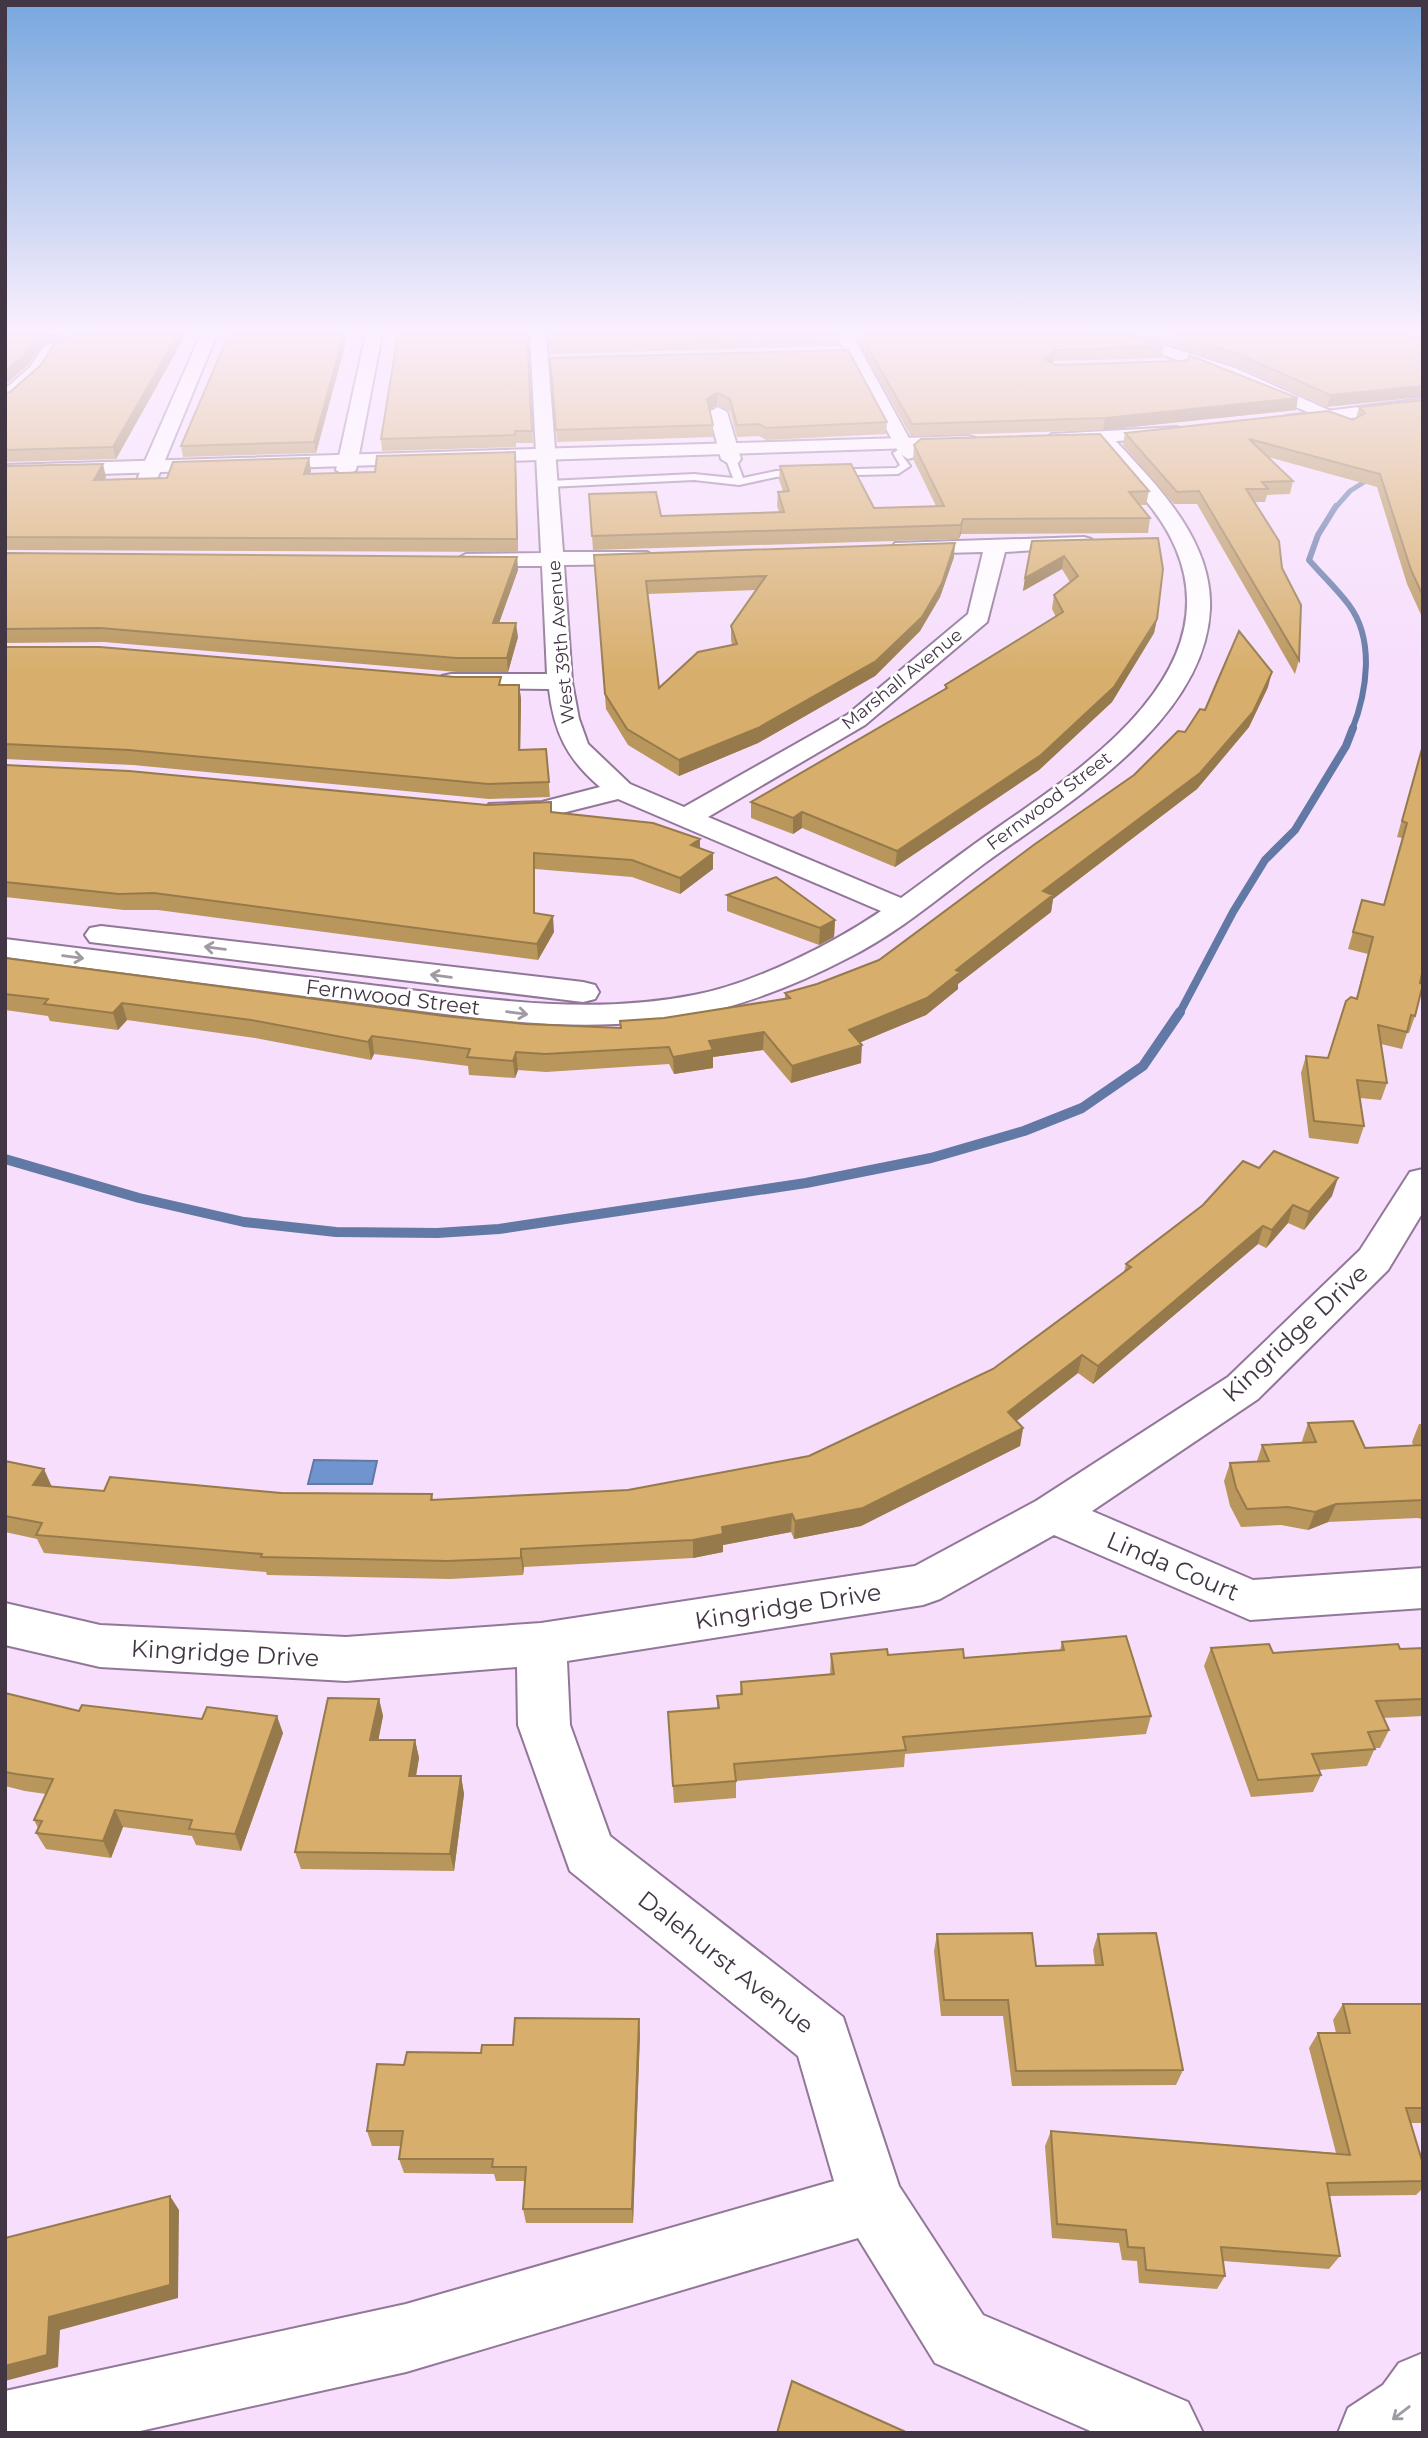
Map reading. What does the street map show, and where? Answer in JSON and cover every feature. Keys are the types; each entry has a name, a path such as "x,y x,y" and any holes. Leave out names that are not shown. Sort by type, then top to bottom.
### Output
{"street":[{"path":"151,472 161,448"},
{"path":"347,465 351,448"},
{"name":"West 39th Avenue","path":"547,448 560,682 569,738 587,763 620,790 902,909"},
{"path":"727,448 729,454"},
{"path":"5,480 347,465 547,469 729,454 949,448"},
{"name":"Fernwood Street","path":"5,948 533,1015 596,1016 657,1012 719,1000 845,947 1073,787 1125,742 1173,685 1188,653 1199,595 1185,541 1111,448"},
{"path":"5,471 151,472"},
{"path":"1158,541 1185,541"},
{"path":"887,549 1104,542"},
{"name":"Marshall Avenue","path":"685,818 856,720 979,617 996,544"},
{"path":"449,559 554,561 671,557"},
{"path":"430,680 560,682"},
{"path":"476,809 542,810 620,790"},
{"name":"Fernwood Street","path":"5,927 153,940 587,992 665,989 777,977"},
{"name":"Kingridge Drive","path":"5,1624 100,1646 346,1659 541,1644 923,1585 1052,1514 1243,1388 1374,1260 1423,1181"},
{"name":"Linda Court","path":"1052,1514 1250,1600 1423,1588"},
{"name":"Dalehurst Avenue","path":"541,1644 544,1725 589,1853 822,2038 872,2203 959,2339 1163,2427 1168,2433"},
{"path":"5,2426 405,2338 872,2203"},
{"path":"1373,2433 1407,2409 1423,2387"}],"lane":[{"path":"547,469 739,482 776,474 898,471 905,466 903,450"},
{"path":"729,454 739,482"}],"water":[{"path":"314,1460 377,1461 372,1484 308,1484"}],"building":[{"path":"5,448 85,448 5,450"},
{"path":"915,448 1112,448 1149,491 1129,492 1150,518 963,519 961,525 592,536 589,494 656,492 661,516 784,512 778,492 789,491 780,466 851,464 874,508 944,506"},
{"path":"1138,448 1258,448 1293,481 1262,482 1268,489 1246,489 1279,541 1282,568 1301,605 1299,660 1199,491 1177,492"},
{"path":"1282,448 1423,448 1423,596 1411,570 1380,474"},
{"path":"515,452 517,539 5,537 5,466 103,464 94,480 167,478 173,462 309,458 304,474 375,472 377,456"},
{"path":"1158,538 1163,569 1157,619 1114,687 1041,755 897,851 802,812 793,818 751,802 947,688 945,685 1063,612 1054,595 1078,576 1064,556 1025,578 1032,541"},
{"path":"955,543 942,583 922,617 876,661 758,728 679,760 627,729 605,694 594,555","holes":["766,576 731,626 737,644 698,652 659,688 646,581"]},
{"path":"5,553 517,557 493,623 516,623 507,658 456,658 100,628 5,629"},
{"path":"1239,631 1272,672 1253,712 1200,773 1043,891 1053,895 956,970 960,972 927,998 849,1030 862,1045 792,1066 764,1032 709,1041 713,1050 673,1057 669,1047 545,1054 516,1052 513,1061 467,1057 470,1049 372,1036 368,1042 251,1020 122,1003 113,1013 44,1004 48,999 5,994 5,958 444,1016 525,1024 621,1028 620,1021 664,1018 790,998 785,993 817,984 879,960 1035,844 1134,775 1178,731 1185,732 1200,709 1205,710"},
{"path":"5,647 100,647 455,677 501,677 499,685 519,685 519,750 546,749 549,782 488,784 129,750 5,744"},
{"path":"1423,745 1423,969 1420,983 1423,984 1415,1016 1411,1015 1407,1032 1378,1025 1387,1083 1357,1080 1364,1126 1314,1121 1306,1056 1328,1058 1346,1001 1351,997 1357,999 1373,937 1353,932 1362,900 1384,905 1407,823 1402,821"},
{"path":"5,765 129,771 487,805 551,802 551,812 653,823 700,839 691,845 713,853 680,878 632,860 534,853 534,913 553,916 537,944 154,893 119,894 5,882"},
{"path":"776,877 835,920 820,928 727,895"},
{"path":"1274,1151 1338,1178 1309,1212 1293,1205 1272,1230 1263,1226 1098,1366 1082,1355 1008,1412 1023,1428 863,1508 795,1521 792,1514 722,1527 723,1534 693,1540 521,1549 521,1558 447,1561 261,1557 262,1554 36,1535 42,1523 5,1516 5,1461 44,1469 33,1485 104,1491 110,1477 281,1493 432,1494 431,1500 628,1490 809,1456 993,1369 1131,1267 1126,1264 1203,1205 1243,1161 1259,1168"},
{"path":"1353,1421 1365,1448 1423,1445 1423,1500 1336,1504 1315,1512 1288,1507 1247,1509 1236,1488 1230,1463 1269,1461 1262,1445 1316,1442 1308,1423"},
{"path":"1126,1636 1151,1716 903,1737 906,1750 734,1764 736,1781 673,1786 668,1712 719,1708 717,1696 742,1694 741,1682 834,1674 831,1654 887,1649 888,1655 963,1649 964,1658 1064,1650 1062,1642"},
{"path":"1269,1644 1273,1653 1398,1644 1400,1649 1423,1648 1423,1699 1376,1701 1389,1730 1368,1732 1375,1749 1312,1754 1321,1775 1258,1780 1211,1648"},
{"path":"5,1693 79,1711 82,1705 202,1719 207,1707 277,1716 235,1834 189,1829 192,1820 115,1810 103,1841 36,1833 42,1821 34,1820 53,1779 5,1772"},
{"path":"328,1698 379,1699 370,1740 415,1740 409,1776 461,1776 450,1854 295,1852"},
{"path":"1032,1933 1036,1966 1103,1965 1098,1934 1156,1933 1183,2070 1016,2071 1008,2000 944,2000 937,1934"},
{"path":"1343,2004 1423,2004 1423,2108 1406,2108 1423,2164 1423,2181 1327,2183 1340,2256 1221,2247 1225,2276 1146,2270 1144,2248 1128,2247 1126,2230 1057,2224 1051,2131 1350,2155 1318,2033 1350,2033"},
{"path":"515,2018 639,2019 632,2209 523,2209 526,2167 492,2167 493,2159 399,2159 403,2131 367,2131 377,2064 404,2065 407,2052 481,2053 482,2045 513,2045"},
{"path":"170,2196 170,2285 49,2317 47,2355 5,2366 5,2238"},
{"path":"792,2381 908,2433 777,2433"}],"waterway":[{"path":"1335,508 1350,491 1372,477"},
{"path":"1336,506 1318,535 1309,560 1349,605 1363,634 1366,666 1362,699 1352,730"},
{"path":"1179,1014 1233,912 1265,860 1295,830 1346,746 1353,728"},
{"path":"5,1159 139,1198 244,1222 336,1232 437,1233 499,1229 806,1183 931,1158 1024,1131 1082,1108 1143,1066 1180,1012"}]}
